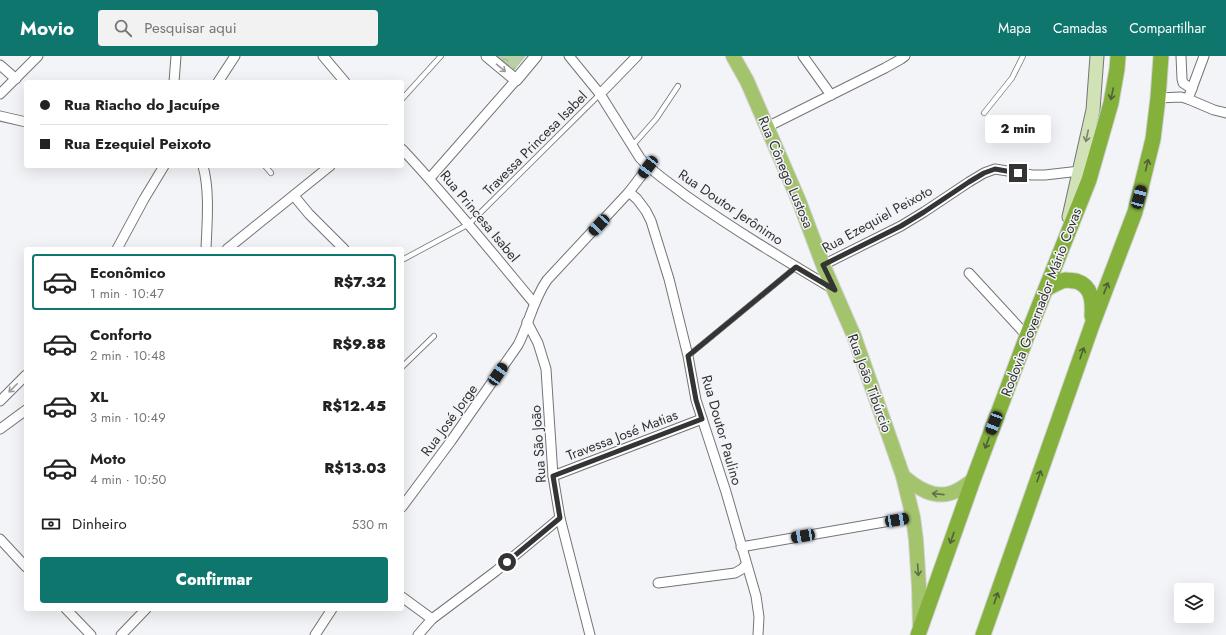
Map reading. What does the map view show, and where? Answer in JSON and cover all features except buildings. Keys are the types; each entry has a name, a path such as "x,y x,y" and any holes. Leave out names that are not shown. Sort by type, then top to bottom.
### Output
{"highway":[{"name":"Rodovia Governador Mário Covas","path":"919,633 973,480 1027,336 1089,180 1096,158 1118,69 1118,56"},
{"path":"986,632 1092,324 1135,212 1153,139 1161,56"},
{"path":"1046,289 1066,280 1082,283 1087,288 1093,301 1092,324"}],"main road":[{"name":"Rua Cônego Lustosa","path":"733,56 748,81 799,201 823,265 835,290"},
{"path":"1062,247 1093,110 1095,57"},
{"name":"Rua João Tibúrcio","path":"835,290 854,336 903,476 913,517 919,587 919,633"},
{"path":"903,476 921,490 941,495 952,493 973,480"}],"street":[{"path":"0,94 38,56"},
{"path":"174,80 176,56"},
{"path":"219,80 235,56"},
{"path":"323,56 343,80"},
{"path":"487,56 516,80"},
{"path":"430,178 536,56"},
{"name":"Rua Doutor Jerônimo","path":"569,56 600,94 640,158 648,167 704,209 835,290"},
{"path":"600,94 637,56"},
{"path":"803,56 831,95"},
{"path":"767,127 896,63 905,56"},
{"path":"1181,56 1183,83 1192,89"},
{"path":"1188,99 1204,56"},
{"path":"0,65 16,79"},
{"path":"1158,98 1181,97 1226,113"},
{"path":"0,116 24,122"},
{"name":"Rua Princesa Isabel","path":"404,151 430,178 534,303"},
{"name":"Rua José Jorge","path":"404,504 451,441 518,345 534,303 547,280 630,192 648,167"},
{"path":"118,247 163,168"},
{"path":"203,168 207,192 206,247"},
{"path":"230,247 328,168"},
{"name":"Rua Ezequiel Peixoto","path":"823,265 901,226 984,173 995,169 1045,176 1080,171"},
{"name":"Rua Doutor Paulino","path":"630,192 646,211 651,221 669,279 688,356 696,400 726,492 756,596 759,617 758,635"},
{"path":"294,196 309,214 342,247"},
{"path":"969,273 1027,336"},
{"name":"Rua São João","path":"527,322 538,343 546,369 553,476 560,518 590,635"},
{"path":"0,401 24,377"},
{"path":"0,429 24,411"},
{"name":"Travessa José Matias","path":"553,476 702,419"},
{"path":"741,548 913,517"},
{"path":"418,635 432,619 496,571 560,518"},
{"path":"0,539 24,565"},
{"path":"658,583 735,573 746,565"},
{"path":"404,598 432,619"},
{"path":"68,611 91,635"},
{"path":"121,635 144,611"},
{"path":"315,635 331,611"}],"lane":[{"path":"404,97 441,56"},
{"path":"984,113 1012,78 1023,56"},
{"path":"633,145 656,119 678,86"},
{"name":"Travessa Princesa Isabel","path":"404,259 469,224 600,94"},
{"path":"266,168 271,174"},
{"path":"688,356 796,267"},
{"path":"404,364 434,336"}],"green space":[{"path":"494,56 526,56 512,73"}],"route":[{"path":"507,562 560,518 553,476 702,419 696,400 688,356 796,267 835,290 823,265 901,226 984,173 995,169 1018,173"}]}
